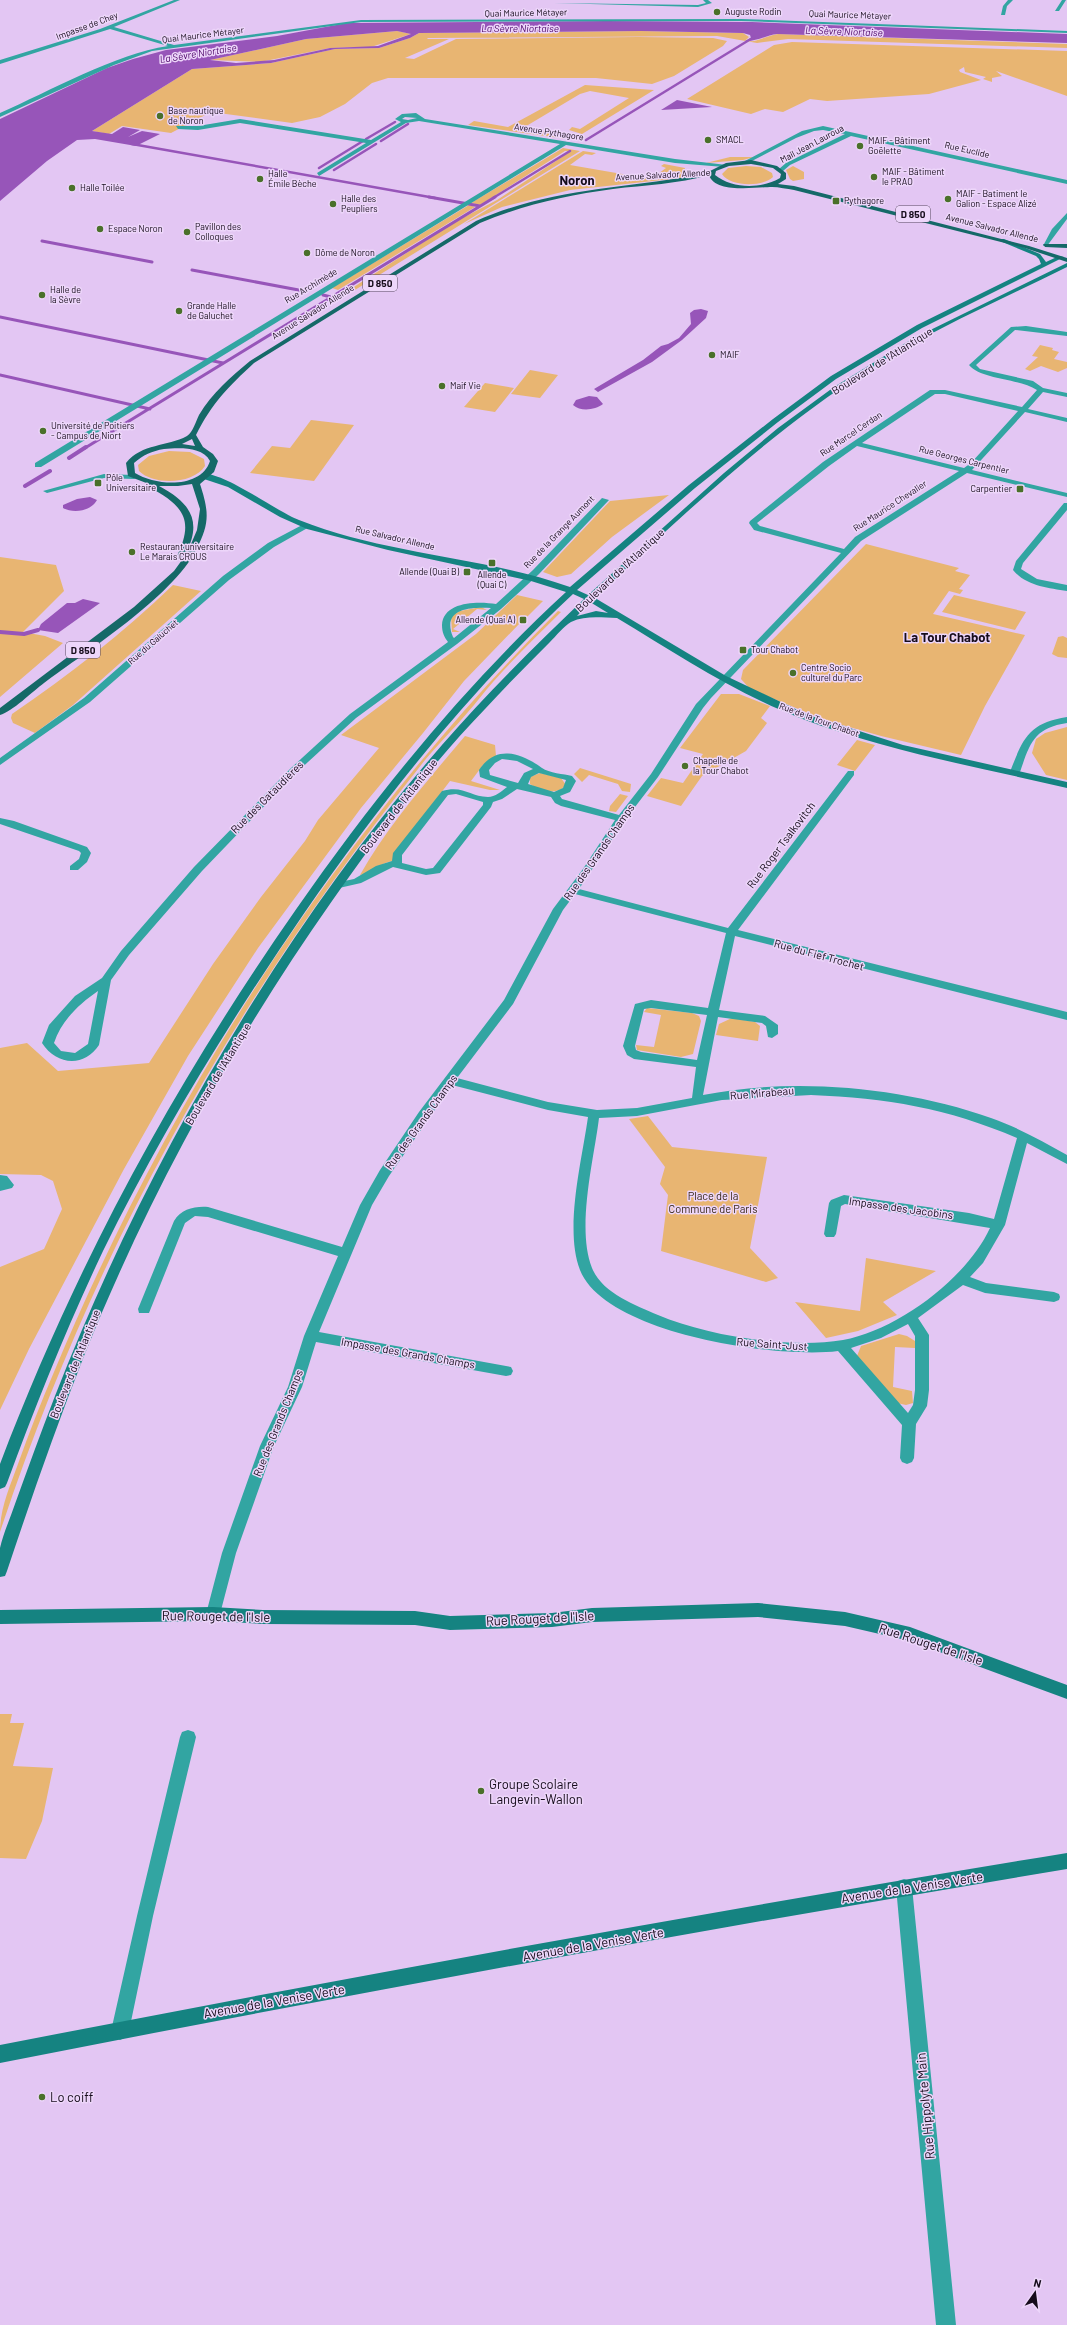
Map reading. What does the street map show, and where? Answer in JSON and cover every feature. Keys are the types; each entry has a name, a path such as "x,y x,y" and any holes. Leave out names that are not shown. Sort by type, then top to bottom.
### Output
{"main road":[{"name":"Avenue Salvador Allende","path":"192,436 211,402 241,370 488,217 562,194 689,179 724,165 746,162 766,165 780,170"},
{"path":"770,185 783,178 784,174 780,170"},
{"path":"712,171 713,178 723,183"},
{"name":"Avenue Salvador Allende","path":"783,178 817,190 1045,246 1065,256"},
{"name":"Avenue Salvador Allende","path":"604,188 696,181 748,187 770,185 794,188 1065,256"},
{"path":"1002,240 1038,255 1042,258 1044,265"},
{"path":"1045,246 1067,246"},
{"name":"Boulevard de l'Atlantique","path":"0,1483 37,1387 99,1246 164,1123 234,1008 288,926 391,787 477,686 571,591 679,496 775,420 825,384 874,352 926,323 1065,256"},
{"name":"Boulevard de l'Atlantique","path":"0,1571 33,1470 66,1382 137,1222 188,1124 225,1060 287,960 370,842 438,755 476,713 588,598 739,463 837,388 914,339 1067,266"},
{"path":"1056,271 1067,270"},
{"path":"192,436 196,439 202,450 213,458 214,464 202,477 179,484 147,483 134,477 129,470 133,459 149,450 172,446 192,436"},
{"path":"172,446 202,450"},
{"name":"Rue Salvador Allende","path":"214,464 223,480"},
{"name":"Rue Salvador Allende","path":"202,477 223,480 258,503 307,526 528,578 571,591"},
{"name":"D 850","path":"0,712 115,626 163,585 184,564 197,542 204,509 196,484 202,477"},
{"name":"D 850","path":"147,483 181,504 191,523 184,550 163,585"},
{"name":"Rue de la Tour Chabot","path":"571,591 588,598 725,679 775,704 873,739 1067,785"},
{"path":"566,621 574,617 596,614 621,617"},
{"name":"Rue Rouget de l'Isle","path":"0,1617 213,1614 263,1617 415,1618 450,1623 552,1620 592,1615 758,1610 845,1619 910,1634 1067,1692"},
{"name":"Avenue de la Venise Verte","path":"0,2054 250,2005 904,1887 1067,1861"}],"street":[{"name":"Impasse de Chey","path":"0,62 110,27 178,0"},
{"path":"556,3 698,6 710,3 705,0"},
{"path":"1003,14 1005,6 1011,0"},
{"path":"1058,10 1064,0"},
{"name":"Quai Maurice Métayer","path":"0,115 112,64 139,54 173,46 279,34 342,22 384,20 462,22 612,19 741,20 1067,32"},
{"path":"110,27 173,46"},
{"name":"Avenue Pythagore","path":"372,142 404,122 398,119 399,117 416,115 422,118 421,120 675,161 724,165"},
{"path":"178,127 198,128 229,121 240,121 372,142"},
{"name":"Rue Euclide","path":"816,128 852,133 933,154 992,163 1067,182"},
{"name":"Mail Jean Lauroua","path":"746,162 760,157 816,128"},
{"name":"Mail Jean Lauroua","path":"780,170 788,164 852,133"},
{"path":"319,174 372,142"},
{"name":"Rue Archimède","path":"38,465 128,408 215,357 566,143"},
{"name":"Avenue Pythagore","path":"675,161 712,171"},
{"path":"1021,177 1027,173"},
{"path":"1045,246 1067,215"},
{"path":"1067,334 1026,328 1013,328 972,365 978,370 1030,383 1041,390 1067,395"},
{"name":"Rue Maurice Chevalier","path":"725,679 844,551 866,532 974,465 1041,390"},
{"name":"Rue Marcel Cerdan","path":"844,551 757,528 753,523 788,492 931,392 936,391 1067,420"},
{"name":"Rue Georges Carpentier","path":"856,444 1067,496"},
{"path":"46,491 104,476 134,477"},
{"name":"Rue de la Grange Aumont","path":"528,578 605,500"},
{"path":"1067,505 1019,563 1017,570 1023,576 1033,581 1067,588"},
{"name":"Rue du Galuchet","path":"0,762 86,700 226,578 271,545 307,526"},
{"name":"Rue des Gataudières","path":"106,980 78,999 53,1028 48,1043 51,1050 60,1056 73,1059 89,1051 93,1045 100,1003 106,980 125,953 198,869 293,771 353,716 454,642 498,607 528,578"},
{"path":"454,642 450,640 447,632 447,617 450,612 462,608 485,605 498,607"},
{"name":"Rue des Grands Champs","path":"213,1614 229,1552 267,1446 295,1387 311,1336 346,1253 380,1180 423,1115 509,1001 552,919 620,819 655,775 699,706 725,679"},
{"path":"1014,772 1026,740 1031,734 1044,725 1067,720"},
{"path":"502,756 530,763 539,770 570,778 571,781 567,790 555,795 486,777 484,770 491,761 502,756"},
{"path":"397,864 397,855 445,793 456,792 488,800 499,797 519,786 527,775 539,770"},
{"name":"Rue Roger Tsalkovitch","path":"698,1100 697,1093 702,1064 729,937 851,773"},
{"path":"555,795 558,801 564,804 620,819"},
{"path":"339,885 357,881 387,865 397,864 426,872 436,871 488,805 488,800"},
{"path":"0,821 11,822 83,850 86,853 86,856 74,868"},
{"name":"Rue du Fief Trochet","path":"572,890 732,932 1067,1016"},
{"path":"702,1064 638,1056 631,1052 629,1046 638,1011 642,1005 651,1004 765,1020 772,1025 772,1034"},
{"name":"Rue Mirabeau","path":"450,1080 556,1108 594,1114 627,1114 698,1100 799,1090 855,1092 894,1098 946,1109 974,1117 1024,1137 1067,1160"},
{"name":"Rue Saint-Just","path":"594,1114 582,1200 581,1239 586,1270 595,1285 609,1298 626,1307 696,1333 724,1340 787,1347 842,1346 892,1328 911,1318 961,1279 990,1242 999,1225 1016,1158 1024,1137"},
{"path":"0,1178 3,1179 8,1185 0,1187"},
{"name":"Impasse des Jacobins","path":"830,1234 835,1203 838,1200 844,1199 969,1218 999,1225"},
{"path":"144,1309 180,1221 189,1213 195,1211 208,1212 346,1253"},
{"path":"961,1279 985,1288 1054,1297"},
{"path":"907,1458 909,1423 920,1406 923,1349 922,1335 911,1318"},
{"name":"Impasse des Grands Champs","path":"311,1336 506,1371"},
{"path":"842,1346 909,1423"},
{"path":"120,2031 188,1737"},
{"name":"Rue Hippolyte Main","path":"904,1887 946,2325"}],"green space":[{"path":"397,31 411,34 371,47 330,48 260,62 210,60 306,39"},
{"path":"641,31 743,33 749,37 745,41 717,36 428,38 427,39 449,39 405,58 414,59 456,39 638,37 713,38 727,41 723,46 674,76 652,84 596,78 388,78 372,83 345,104 320,117 292,123 211,112 171,133 122,126 109,134 92,131 192,69 271,63 335,49 379,48 410,38 419,33"},
{"path":"778,34 1067,44 1067,48 788,39 757,43 746,41 753,41"},
{"path":"792,42 1067,51 1067,96 996,71 1002,76 992,78 992,82 983,79 986,77 965,72 964,67 959,70 960,72 981,80 929,94 827,101 810,99 783,112 765,109 751,114 687,99 774,45"},
{"path":"585,85 654,90 582,134 569,130 572,127 580,129 629,98 590,91 580,94 523,128 571,135 567,139 468,125 474,121 508,127"},
{"path":"563,148 580,151 350,293 346,292 453,223 497,200 571,151 565,151 480,205 471,203"},
{"path":"583,151 596,153 592,155 585,154 570,165 651,179 666,168 661,166 664,164 685,168 684,172 690,177 570,190 502,207 464,224"},
{"path":"730,157 754,157 743,160 706,163"},
{"path":"746,166 761,167 772,173 773,177 762,183 747,184 732,181 722,174 728,168"},
{"path":"793,166 804,172 804,179 793,181 790,179 786,170"},
{"path":"469,205 475,207 338,290 332,288"},
{"path":"1040,345 1053,348 1052,350 1059,352 1054,359 1067,362 1067,368 1058,372 1041,366 1030,371 1025,369 1038,357 1032,356"},
{"path":"530,370 558,375 540,398 511,394"},
{"path":"485,383 514,388 495,412 464,407"},
{"path":"311,420 354,425 314,481 250,473 272,446 290,448"},
{"path":"169,451 190,452 204,459 205,466 200,472 192,476 174,481 154,479 139,471 138,465 149,456"},
{"path":"669,495 612,537 571,574 557,577 543,572 610,501"},
{"path":"866,544 959,568 955,571 970,575 959,589 963,590 960,594 949,591 933,614 1025,635 985,706 961,755 881,736 825,720 750,689 741,679 743,670"},
{"path":"0,557 56,565 64,591 23,632 45,636 63,643 0,697"},
{"path":"173,585 201,591 73,705 35,733 13,723 11,718 12,714 95,653 135,620"},
{"path":"517,595 543,601 527,617 522,617 520,623 464,681 361,808 258,948 188,1056 124,1169 29,1349 0,1410 0,1267 44,1249 62,1209 53,1181 41,1175 0,1174 0,1048 27,1043 58,1071 149,1063 213,964 261,897 305,841 318,820 379,748 341,735 476,634"},
{"path":"954,595 1026,612 1015,630 942,612"},
{"path":"481,607 487,610 477,609 453,629 460,632 452,632 451,616 460,611"},
{"path":"558,611 561,612 501,673 430,754 351,856 288,946 230,1038 175,1132 124,1229 78,1328 37,1429 0,1532 0,1523 6,1497 31,1429 44,1395 100,1267 152,1165 208,1064 269,967 334,872 405,781 479,694"},
{"path":"1063,636 1067,638 1067,658 1058,657 1052,654 1058,637"},
{"path":"721,694 739,694 770,706 761,718 767,723 746,751 702,776 681,806 647,796 661,778 683,783 703,754 680,748"},
{"path":"1067,727 1067,780 1046,775 1032,753 1036,739 1045,733"},
{"path":"465,736 495,745 496,756 483,765 471,781 500,790 490,790 450,781 393,856 393,861 360,875 371,856 396,820"},
{"path":"857,740 875,745 855,771 837,765"},
{"path":"580,768 631,784 630,792 622,791 618,784 589,775 582,782 574,774"},
{"path":"540,773 561,778 566,785 553,791 539,789 530,784 530,777"},
{"path":"620,794 628,796 616,812 609,811 610,806"},
{"path":"647,1008 692,1013 699,1016 701,1021 693,1054 681,1057 637,1050 636,1045 654,1047 661,1015 644,1012"},
{"path":"732,1018 755,1022 760,1026 758,1041 716,1035 719,1024"},
{"name":"Place de la Commune de Paris","path":"648,1116 672,1147 767,1157 750,1248 778,1278 766,1282 661,1251 668,1195 660,1184 665,1167 629,1119"},
{"path":"866,1258 936,1271 883,1302 897,1315 858,1331 826,1338 795,1302 860,1311"},
{"path":"899,1334 907,1336 915,1341 915,1348 895,1347 893,1387 912,1391 913,1403 906,1405 897,1403 857,1356 861,1346"},
{"path":"0,1714 12,1714 10,1723 24,1723 13,1766 53,1768 42,1821 26,1859 0,1858"}],"water":[{"name":"La Sèvre Niortaise","path":"607,21 752,22 1067,34 1067,43 777,34 745,41 751,38 750,35 743,33 641,31 419,33 410,38 379,48 335,49 271,63 192,69 92,131 112,134 123,127 140,130 128,137 142,131 160,134 136,146 95,139 77,140 47,161 0,201 0,119 107,68 133,59 166,50 277,36 347,23","holes":["397,31 411,34 378,46 330,48 274,60 236,63 210,60 306,39"]},
{"path":"677,100 712,107 661,110"},
{"path":"701,309 708,311 706,318 682,340 652,362 598,392 594,389 643,360 661,346 679,338 691,324 690,313 694,310"},
{"path":"589,396 597,397 603,404 596,408 588,409 580,409 573,405 576,400"},
{"path":"90,497 97,500 87,509 72,511 63,508 63,505 77,499"},
{"path":"83,599 100,603 58,633 38,630 41,624 67,603 75,603"}],"waterway":[{"path":"586,140 754,37"},
{"path":"366,139 395,122"},
{"path":"381,141 408,124"},
{"path":"319,168 363,141"},
{"path":"132,144 435,198"},
{"path":"334,170 376,144"},
{"path":"493,198 570,151"},
{"path":"429,197 480,206"},
{"path":"149,409 495,197"},
{"path":"42,241 152,262"},
{"path":"192,270 304,291"},
{"path":"323,295 331,297"},
{"path":"0,317 223,363"},
{"path":"0,375 149,409"},
{"path":"85,448 149,409"},
{"path":"69,458 86,447"},
{"path":"25,486 50,471"},
{"path":"0,632 24,634 38,630"}],"place":[{"name":"Auguste Rodin","path":"717,12"},
{"name":"Base nautique de Noron","path":"160,116"},
{"name":"SMACL","path":"708,140"},
{"name":"MAIF - Bâtiment Goëlette","path":"860,146"},
{"name":"MAIF - Bâtiment le PRAO","path":"874,177"},
{"name":"Halle Émile Bèche","path":"260,179"},
{"name":"Halle Toilée","path":"72,188"},
{"name":"MAIF - Batiment le Galion - Espace Alizé","path":"948,199"},
{"name":"Pythagore","path":"836,201"},
{"name":"Halle des Peupliers","path":"333,204"},
{"name":"Espace Noron","path":"100,229"},
{"name":"Pavillon des Colloques","path":"187,232"},
{"name":"Dôme de Noron","path":"307,253"},
{"name":"Halle de la Sèvre","path":"42,295"},
{"name":"Grande Halle de Galuchet","path":"179,311"},
{"name":"MAIF","path":"712,355"},
{"name":"Maif Vie","path":"442,386"},
{"name":"Université de Poitiers - Campus de Niort","path":"43,431"},
{"name":"Pôle Universitaire","path":"98,483"},
{"name":"Carpentier","path":"1020,489"},
{"name":"Restaurant universitaire Le Marais CROUS","path":"132,552"},
{"name":"Allende (Quai C)","path":"492,563"},
{"name":"Allende (Quai B)","path":"467,572"},
{"name":"Allende (Quai A)","path":"523,620"},
{"name":"Tour Chabot","path":"743,650"},
{"name":"Centre Socio culturel du Parc","path":"793,673"},
{"name":"Chapelle de la Tour Chabot","path":"685,766"},
{"name":"Groupe Scolaire Langevin-Wallon","path":"481,1791"},
{"name":"Lo coiff","path":"42,2097"}],"district":[{"name":"Noron","path":"577,180"},
{"name":"La Tour Chabot","path":"947,637"}]}
